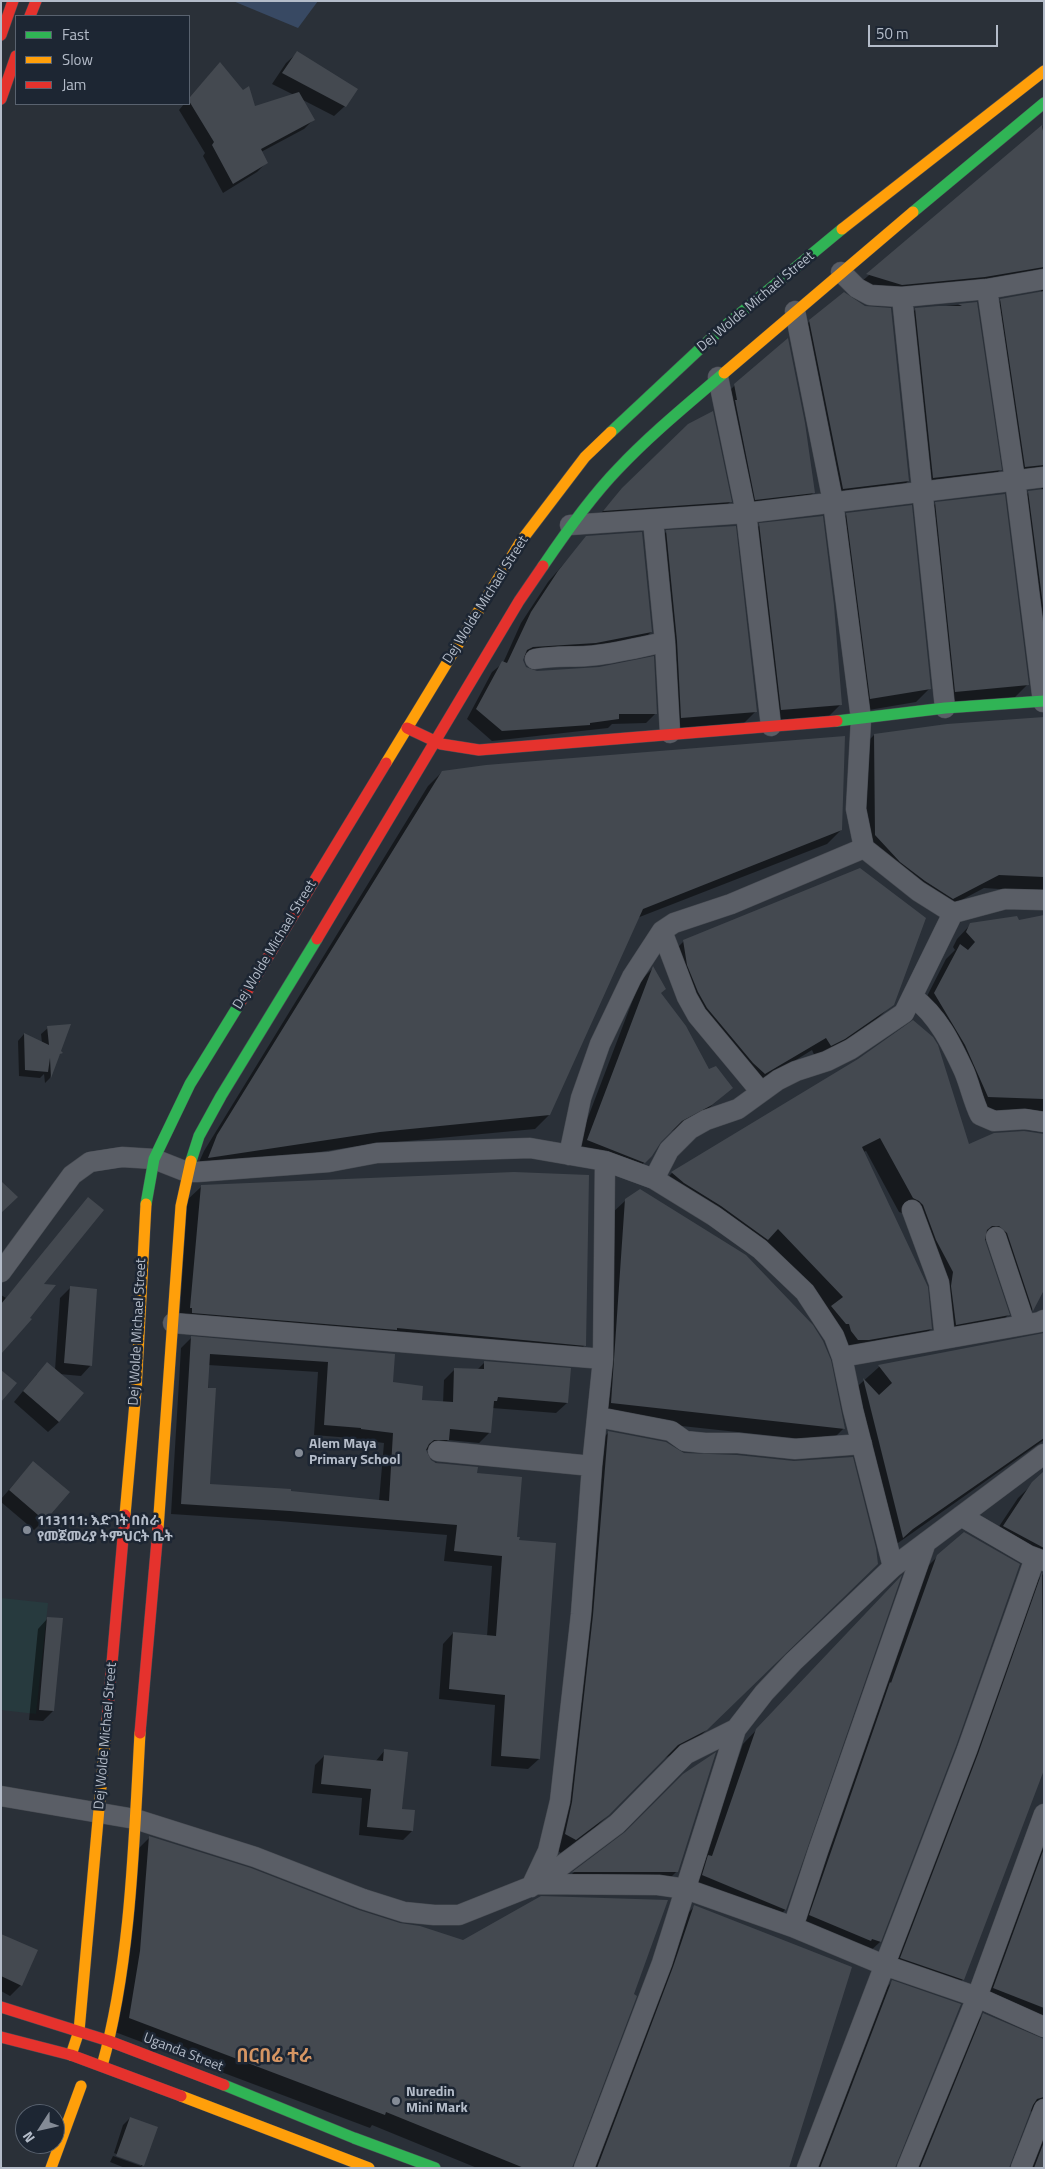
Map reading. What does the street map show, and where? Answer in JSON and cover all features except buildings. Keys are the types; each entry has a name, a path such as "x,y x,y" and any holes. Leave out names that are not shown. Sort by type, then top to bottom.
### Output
{"main road":[{"path":"1,34 13,1"},
{"path":"30,15 36,1"},
{"path":"2,95 15,59"},
{"name":"Dej Wolde Michael Street","path":"72,2055 79,2031 127,1542 146,1202 154,1159 190,1084 521,541 585,456 720,330 889,191 1037,76"},
{"name":"Dej Wolde Michael Street","path":"102,2066 109,2042 124,1950 135,1819 153,1548 181,1206 186,1172 200,1136 221,1096 436,743 519,601 570,525 618,469 718,377 1044,103"},
{"path":"406,728 436,743 455,749 479,750 861,718 945,708 1043,702"},
{"name":"Uganda Street","path":"1,2008 109,2042 269,2102 354,2138 435,2168"},
{"path":"1,2037 72,2055 344,2163 369,2168"},
{"path":"51,2168 81,2086"}],"street":[{"path":"1037,76 1044,99"},
{"path":"841,272 857,288 870,295 902,298 987,289 1044,279"},
{"path":"987,289 1015,480 1043,702"},
{"path":"902,298 945,708"},
{"path":"795,311 833,502 861,718 856,809 864,848 918,891 953,913 1005,899 1044,900"},
{"path":"718,377 746,514 771,726"},
{"path":"570,525 746,514 1044,477"},
{"path":"653,520 665,642 670,733"},
{"path":"536,658 619,652 665,642"},
{"path":"569,1155 581,1098 600,1044 632,977 662,931 674,922 731,904 864,848"},
{"path":"654,1179 668,1150 690,1129 706,1120 738,1109 778,1080 796,1070 827,1061 851,1048 904,1013 953,913"},
{"path":"662,931 684,990 697,1015 761,1092"},
{"path":"913,997 924,1005 943,1028 964,1072 980,1115 994,1121 1026,1119 1044,1122"},
{"path":"190,1084 221,1096"},
{"path":"1,1272 72,1175 95,1161 122,1157 154,1159 186,1172 329,1162 377,1153 530,1148 605,1162 654,1179 714,1216 760,1249 804,1292 834,1336 842,1356 893,1566"},
{"path":"534,1885 548,1851 560,1801 581,1614 592,1466 604,1359 605,1162"},
{"path":"912,1210 939,1282 945,1338"},
{"path":"842,1356 1034,1322 996,1237"},
{"path":"173,1322 604,1359"},
{"path":"598,1417 671,1431 685,1441 738,1443 795,1449 862,1444"},
{"path":"438,1451 592,1466"},
{"path":"584,2168 662,1963 736,1729 764,1693 793,1662 893,1566 1044,1454"},
{"path":"807,2168 1039,1559 961,1516"},
{"path":"793,1927 926,1542"},
{"path":"1,1796 135,1819 255,1857 363,1899 404,1912 459,1915 534,1885 618,1824 686,1754 736,1729"},
{"path":"907,2168 977,1997 1044,1814"},
{"path":"534,1885 658,1885 686,1889 793,1927 884,1965 977,1997 1044,2027"},
{"path":"72,2055 81,2086 102,2066"},
{"path":"1021,2168 1044,2109"},
{"path":"344,2163 354,2138"}],"green space":[{"path":"1,1598 48,1603 36,1714 1,1710"}],"water":[{"path":"233,1 318,1 298,28"}],"traffic: fast":[{"path":"913,212 1044,103"},
{"path":"611,432 720,330 842,229"},
{"path":"543,566 579,516 618,469 657,431 724,373"},
{"path":"837,721 945,708 1044,701"},
{"path":"191,1161 199,1136 221,1096 317,939"},
{"path":"146,1204 154,1159 190,1084 240,1003"},
{"path":"224,2085 354,2138 435,2168"}],"traffic: slow":[{"path":"842,229 1044,71"},
{"path":"724,373 913,212"},
{"path":"386,763 521,541 585,457 611,432"},
{"path":"158,1529 181,1206 191,1161"},
{"path":"125,1515 136,1391 146,1204"},
{"path":"71,2055 79,2031 107,1720"},
{"path":"102,2066 112,2026 119,1985 130,1901 140,1733"},
{"path":"51,2168 81,2086"},
{"path":"181,2096 369,2168"}],"traffic: jam":[{"path":"1,35 13,1"},
{"path":"30,15 36,1"},
{"path":"1,99 15,59"},
{"path":"317,939 519,601 543,566"},
{"path":"407,728 441,744 479,750 837,721"},
{"path":"240,1003 386,763"},
{"path":"107,1720 125,1515"},
{"path":"140,1733 158,1529"},
{"path":"1,2007 109,2041 224,2085"},
{"path":"1,2037 71,2055 181,2096"}],"place":[{"name":"Alem Maya Primary School","path":"299,1453"},
{"name":"113111: እድገት በስራ የመጀመሪያ ትምህርት ቤት","path":"27,1530"},
{"name":"Nuredin Mini Mark","path":"396,2101"}],"district":[{"name":"በርበሬ ተራ","path":"274,2057"}]}
